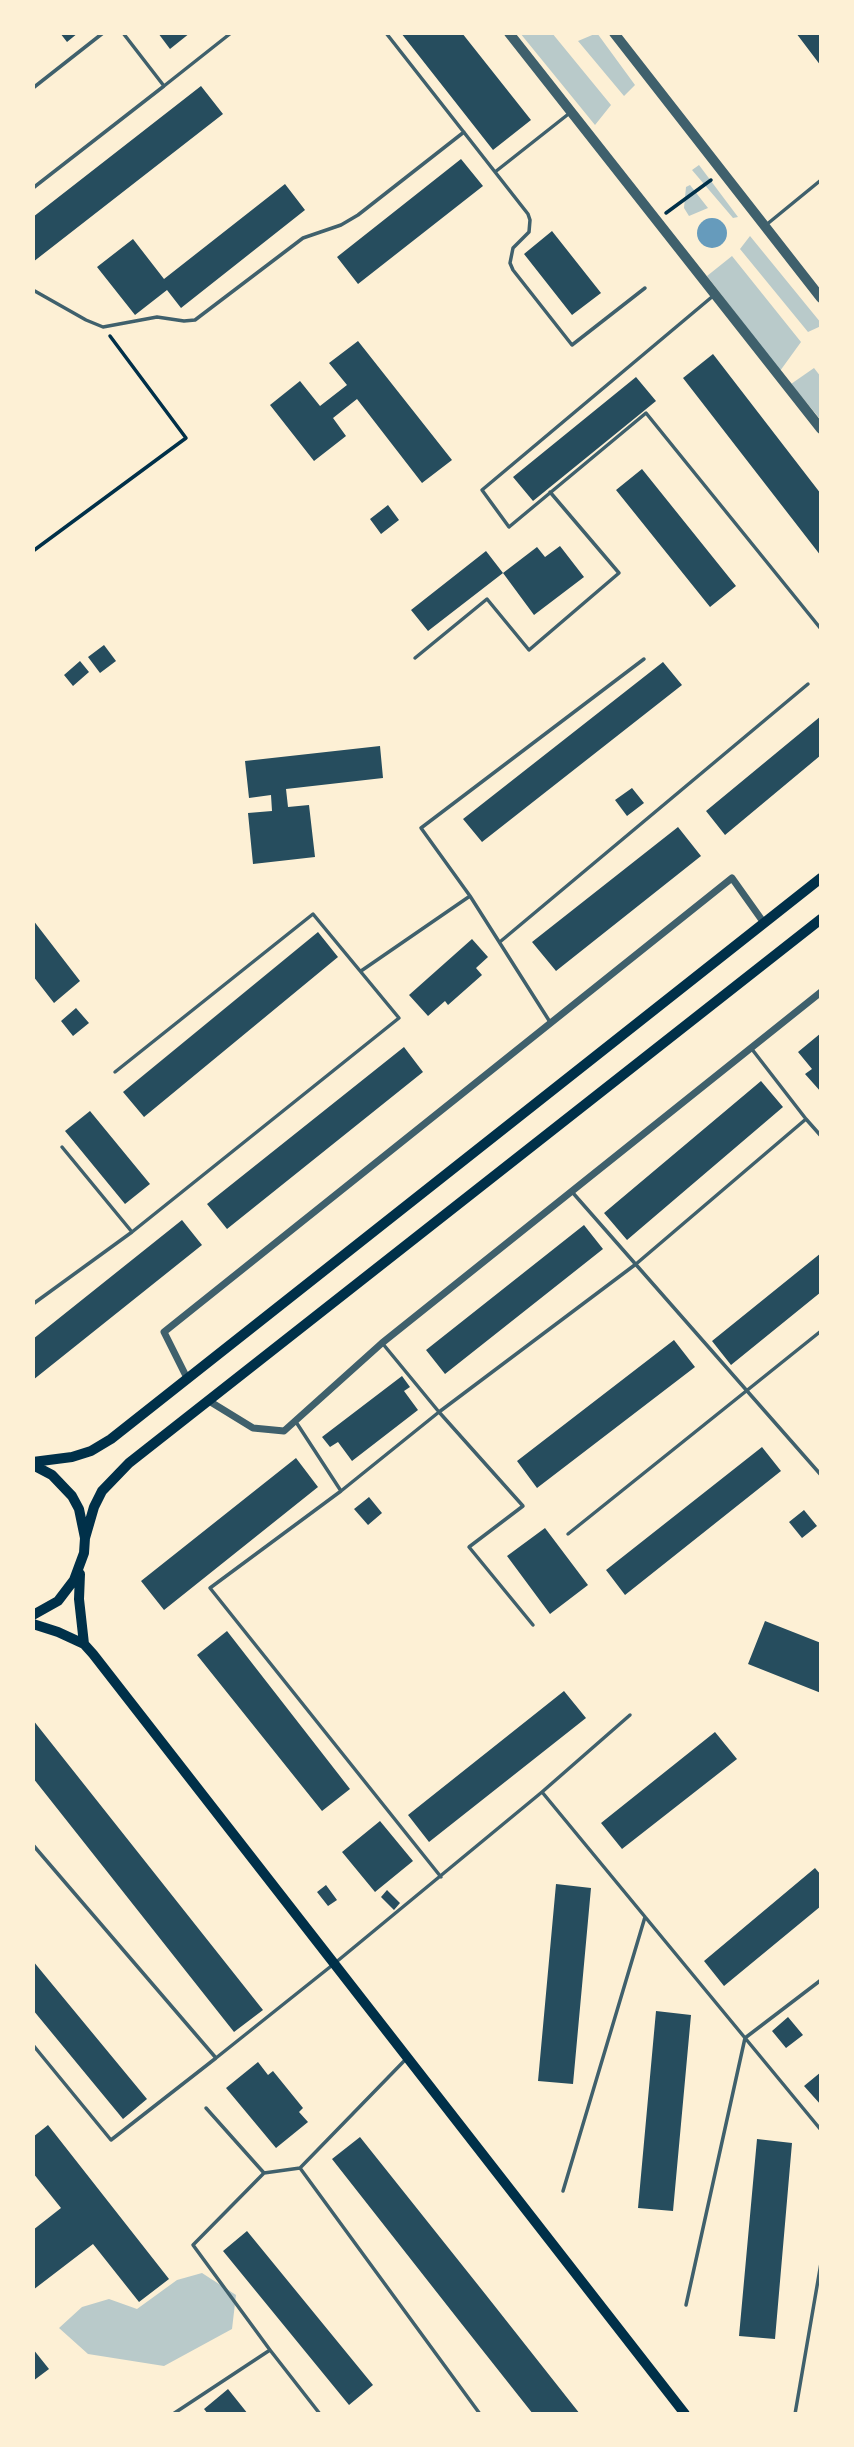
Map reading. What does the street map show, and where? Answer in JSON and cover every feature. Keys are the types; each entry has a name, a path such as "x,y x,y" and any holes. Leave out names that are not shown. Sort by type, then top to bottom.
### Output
{"main road":[{"path":"33,1463 72,1457 91,1451 111,1439 821,878"},
{"path":"84,1644 79,1599 85,1538 94,1507 114,1476 821,919"},
{"path":"33,1463 52,1475 72,1496 79,1509 85,1538"},
{"path":"33,1615 58,1601 80,1568"},
{"path":"33,1625 58,1632 84,1644 408,2057 679,2412"}],"street":[{"path":"509,33 821,429"},
{"path":"618,35 821,298"},
{"path":"187,1378 164,1332 732,878 764,923"},
{"path":"209,1401 253,1428 284,1431 382,1343 821,992"}],"lane":[{"path":"33,88 103,33"},
{"path":"123,33 164,86"},
{"path":"33,188 231,33"},
{"path":"386,33 528,214 529,232 511,252 510,263 572,345 645,288"},
{"path":"495,172 571,112"},
{"path":"33,290 103,327 157,317 184,321 200,318 297,242 311,234 341,225 358,215 464,132"},
{"path":"765,226 821,180"},
{"path":"715,295 482,490 509,527 646,413 821,628"},
{"path":"415,658 487,599 529,650 619,573 550,492"},
{"path":"551,1023 501,942 421,828 644,659"},
{"path":"501,942 808,684"},
{"path":"361,971 470,896"},
{"path":"33,1304 132,1232 399,1018 313,914 115,1072"},
{"path":"751,1048 821,1136"},
{"path":"441,1877 211,1588 636,1264 806,1119"},
{"path":"62,1147 132,1232"},
{"path":"571,1191 821,1475"},
{"path":"568,1534 821,1331"},
{"path":"382,1343 523,1506 468,1547 533,1625"},
{"path":"295,1421 341,1491"},
{"path":"33,2045 111,2140 441,1877 630,1714"},
{"path":"542,1792 821,2130"},
{"path":"33,1844 216,2059"},
{"path":"563,2191 645,1917"},
{"path":"686,2305 745,2038 821,1980"},
{"path":"320,2414 193,2245 264,2173 300,2168 408,2057"},
{"path":"205,2108 264,2173"},
{"path":"300,2168 480,2414"},
{"path":"795,2414 821,2263"},
{"path":"173,2414 270,2350"}],"path":[{"path":"656,220 722,172"},
{"path":"33,551 186,438 103,327"}],"shaded area":[{"path":"520,33 552,33 611,105 595,125"},
{"path":"597,33 635,85 624,96 578,41"},
{"path":"699,165 738,217 733,218 692,170"},
{"path":"690,185 708,208 689,216 684,208 686,187"},
{"path":"750,236 821,326 808,332 740,249"},
{"path":"732,256 801,342 780,371 707,276"},
{"path":"814,368 821,377 821,420 791,384"},
{"path":"202,2273 236,2295 232,2329 164,2366 88,2354 59,2328 82,2307 109,2299 137,2309 177,2280"}],"water":[{"path":"712,218 718,219 726,227 726,239 718,247 712,248 706,247 698,239 697,233 698,227 706,219"}],"building":[{"path":"60,33 78,33 67,42"},
{"path":"158,33 190,33 170,49"},
{"path":"401,33 462,33 531,120 493,150"},
{"path":"796,33 821,33 821,66"},
{"path":"201,86 223,114 33,262 33,217"},
{"path":"461,159 483,186 358,284 337,257"},
{"path":"285,184 305,210 181,308 167,290 135,315 97,267 133,239 164,279"},
{"path":"552,231 601,293 572,315 524,254"},
{"path":"358,341 452,460 422,483 357,399 333,418 346,436 314,461 270,405 300,381 320,406 347,385 329,363"},
{"path":"713,354 821,494 821,556 683,378"},
{"path":"636,377 656,401 533,501 513,477"},
{"path":"642,469 736,586 710,607 616,490"},
{"path":"388,505 399,520 381,534 370,519"},
{"path":"560,546 584,577 534,615 503,573 537,547 545,557"},
{"path":"486,551 503,573 428,631 411,610"},
{"path":"104,645 116,661 100,673 88,657"},
{"path":"80,661 89,672 73,686 64,675"},
{"path":"663,662 682,685 482,842 463,819"},
{"path":"821,716 821,755 725,835 706,811"},
{"path":"380,746 383,778 286,789 288,807 309,805 315,857 253,864 248,813 272,811 271,795 249,798 245,761"},
{"path":"632,788 644,803 627,816 615,800"},
{"path":"678,827 701,856 556,971 532,942"},
{"path":"33,920 80,981 54,1003 33,976"},
{"path":"318,932 338,957 144,1117 123,1092"},
{"path":"472,939 488,957 476,968 482,975 448,1005 445,1001 428,1016 409,995"},
{"path":"76,1008 89,1023 73,1036 61,1021"},
{"path":"821,1033 821,1092 805,1074 812,1069 798,1052"},
{"path":"404,1047 423,1072 227,1229 207,1204"},
{"path":"761,1081 783,1107 627,1240 604,1213"},
{"path":"90,1111 150,1184 125,1204 65,1131"},
{"path":"182,1220 202,1245 33,1380 33,1339"},
{"path":"584,1225 603,1249 445,1374 426,1350"},
{"path":"821,1253 821,1292 731,1365 712,1341"},
{"path":"674,1340 695,1367 537,1488 517,1461"},
{"path":"402,1376 410,1387 404,1391 418,1410 352,1461 338,1442 330,1447 322,1437"},
{"path":"762,1447 781,1471 625,1595 606,1570"},
{"path":"296,1458 318,1487 164,1610 141,1581"},
{"path":"369,1497 382,1513 368,1525 354,1509"},
{"path":"804,1510 817,1526 802,1538 789,1522"},
{"path":"545,1528 588,1585 550,1614 507,1556"},
{"path":"765,1621 821,1643 821,1693 748,1664"},
{"path":"227,1631 350,1789 322,1811 197,1655"},
{"path":"564,1691 586,1718 429,1842 408,1815"},
{"path":"33,1720 263,2010 234,2032 33,1778"},
{"path":"715,1732 737,1759 622,1849 601,1823"},
{"path":"380,1821 413,1861 375,1892 342,1852"},
{"path":"815,1868 821,1875 821,1906 724,1986 704,1961"},
{"path":"556,1884 591,1888 573,2084 538,2081"},
{"path":"326,1885 337,1900 328,1906 317,1892"},
{"path":"387,1890 400,1903 394,1910 381,1897"},
{"path":"33,1961 147,2099 123,2119 33,2010"},
{"path":"656,2011 691,2015 673,2211 638,2208"},
{"path":"788,2017 803,2035 786,2048 772,2031"},
{"path":"258,2062 268,2075 273,2071 303,2108 299,2112 308,2122 276,2148 226,2088"},
{"path":"821,2072 821,2105 804,2086"},
{"path":"48,2125 169,2279 139,2302 93,2244 33,2290 33,2230 61,2208 33,2173 33,2137"},
{"path":"360,2137 580,2414 533,2414 332,2159"},
{"path":"757,2139 792,2143 775,2339 739,2336"},
{"path":"247,2231 373,2385 349,2405 223,2251"},
{"path":"33,2349 49,2369 33,2381"},
{"path":"228,2389 248,2414 208,2414 204,2409"}]}
